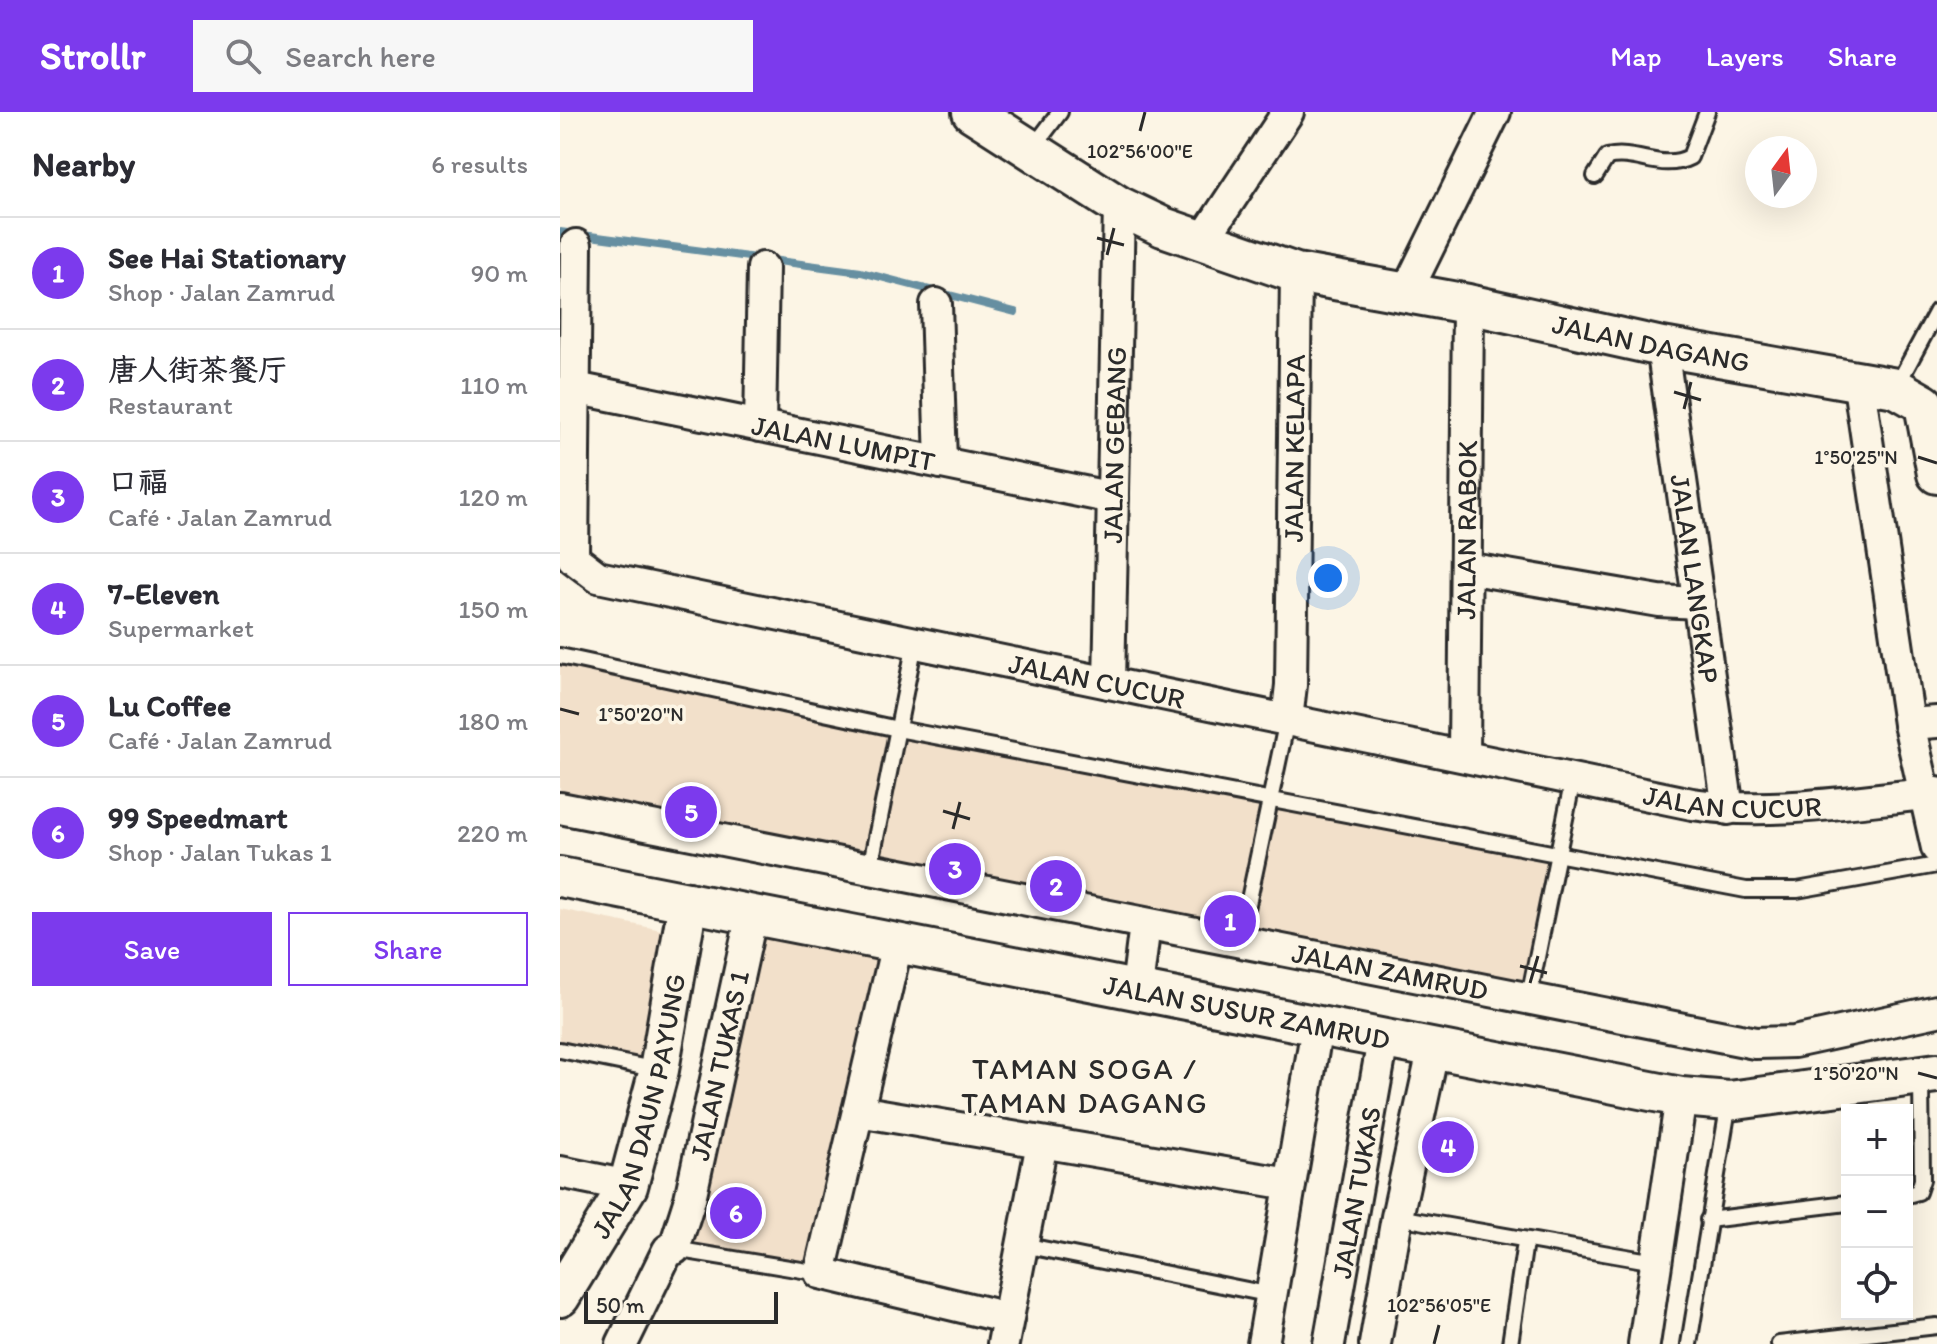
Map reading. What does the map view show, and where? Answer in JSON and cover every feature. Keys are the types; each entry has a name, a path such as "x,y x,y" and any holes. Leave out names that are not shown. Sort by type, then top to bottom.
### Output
{"street":[{"name":"JALAN DAGANG","path":"972,112 1119,206 1202,242 1296,273 1468,304 1662,347 1896,388"},
{"path":"1202,242 1288,112"},
{"path":"1406,293 1495,112"},
{"name":"JALAN GEBANG","path":"1109,683 1119,206"},
{"name":"JALAN CUCUR","path":"576,245 573,558 598,577 1728,809 1931,793"},
{"path":"760,426 763,268"},
{"name":"JALAN KELAPA","path":"1287,720 1291,685 1296,273"},
{"path":"936,304 941,463"},
{"name":"JALAN RABOK","path":"1464,756 1468,304"},
{"name":"JALAN LANGKAP","path":"1662,347 1728,809"},
{"path":"1858,379 1923,723 1937,848"},
{"name":"JALAN LUMPIT","path":"575,388 1113,498"},
{"path":"1896,388 1924,404 1937,474"},
{"path":"1466,568 1659,601 1699,603"},
{"name":"JALAN ZAMRUD","path":"560,808 1755,1043 1794,1042 1937,1011"},
{"name":"JALAN SUSUR ZAMRUD","path":"560,877 1137,988 1433,1051 1681,1097 1729,1101 1929,1074"},
{"name":"JALAN DAUN PAYUNG","path":"560,1297 628,1186 659,1070 688,902"},
{"name":"JALAN TUKAS 1","path":"622,1344 668,1250 674,1249 690,1199 752,914"},
{"path":"1137,988 1145,924"},
{"path":"897,944 820,1273 1006,1331 1042,1143"},
{"path":"1263,1344 1317,1027"},
{"name":"JALAN TUKAS","path":"1329,1344 1383,1040"},
{"path":"1375,1344 1397,1217 1433,1051"},
{"path":"1644,1344 1681,1097"},
{"path":"858,1111 1290,1184"},
{"path":"560,1172 628,1186"}],"lane":[{"path":"1031,149 1060,112"},
{"path":"1595,176 1607,157 1621,153 1659,164 1676,164 1690,157 1707,112"},
{"path":"1896,388 1937,311"},
{"path":"870,868 915,643"},
{"path":"560,656 898,729 1746,890 1797,890 1937,865"},
{"path":"1240,943 1287,720"},
{"path":"1529,997 1573,779"},
{"path":"560,1050 659,1070"},
{"path":"1913,1193 1918,1192 1922,1180 1929,1074"},
{"path":"1689,1344 1729,1101"},
{"path":"1708,1220 1841,1204"},
{"path":"1397,1217 1525,1242 1655,1262"},
{"path":"1510,1344 1525,1242"},
{"path":"1023,1245 1272,1295"},
{"path":"674,1249 820,1273"},
{"path":"1779,1344 1852,1340 1937,1326"}],"shaded area":[{"path":"560,650 920,727 1564,851 1532,1007 560,816"},
{"path":"560,909 695,937 671,1080 560,1057"},
{"path":"740,927 903,960 826,1283 675,1257"}],"waterway":[{"path":"560,232 861,272 1015,312"}],"place":[{"name":"Lu Coffee","path":"691,812"},
{"name":"口福","path":"955,869"},
{"name":"唐人街茶餐厅","path":"1056,886"},
{"name":"See Hai Stationary","path":"1230,921"},
{"name":"7-Eleven","path":"1448,1147"},
{"name":"99 Speedmart","path":"736,1213"}],"district":[{"name":"TAMAN SOGA / TAMAN DAGANG","path":"1085,1085"}]}
